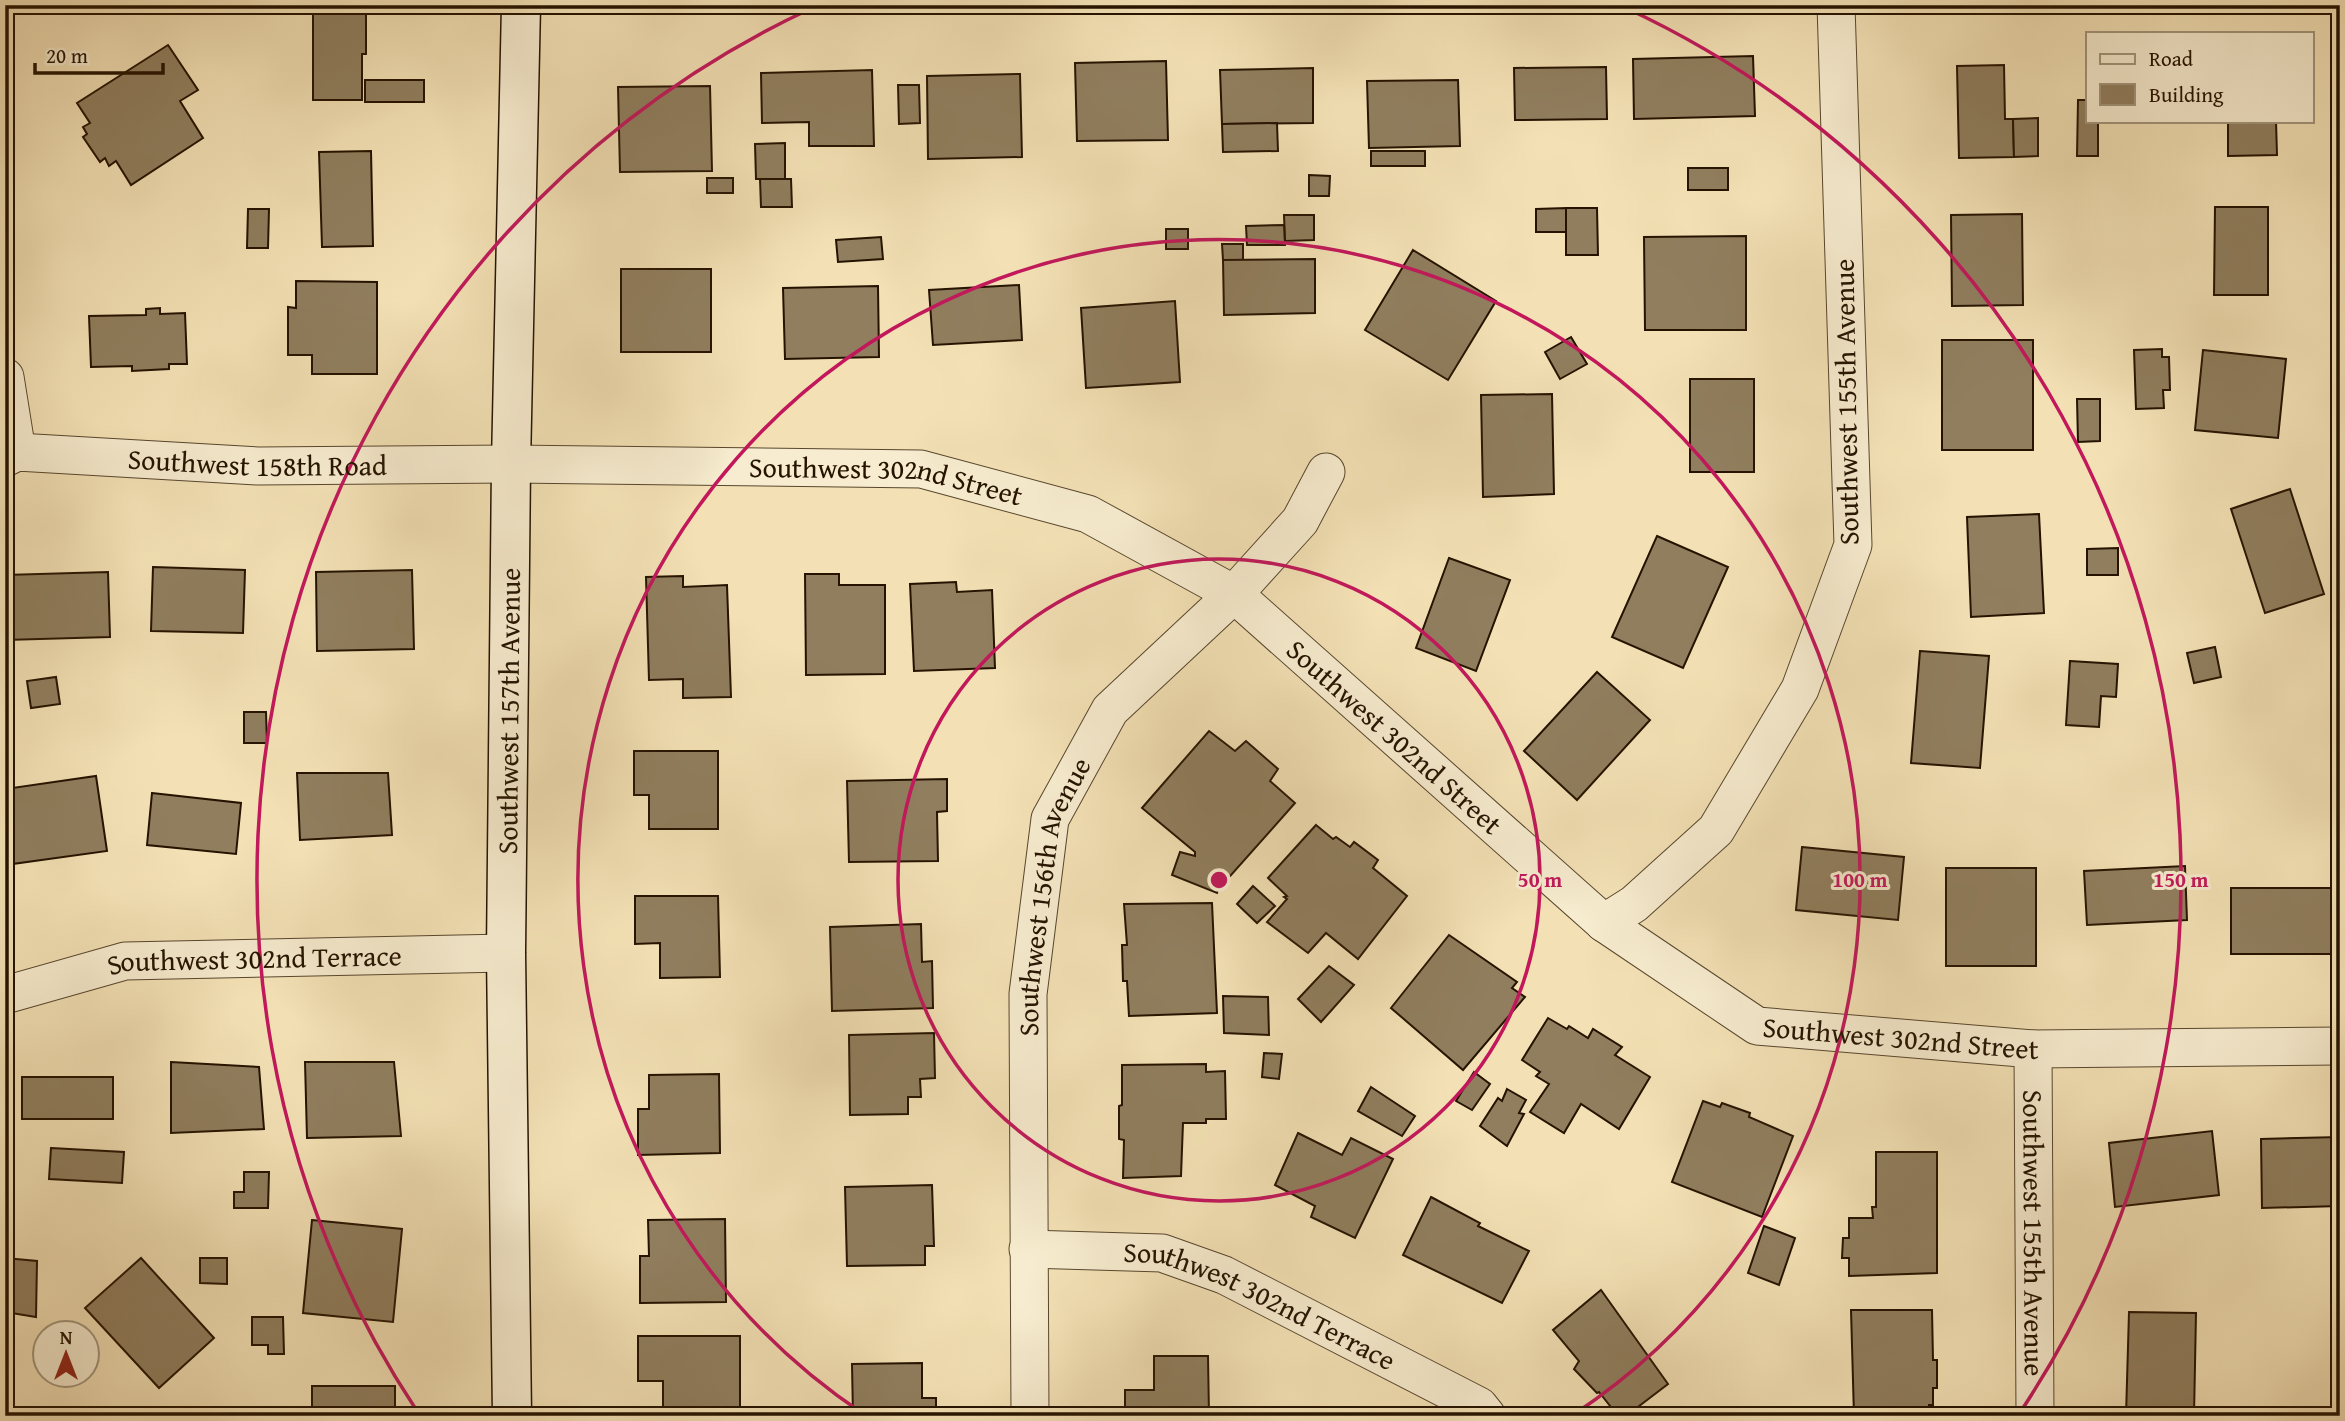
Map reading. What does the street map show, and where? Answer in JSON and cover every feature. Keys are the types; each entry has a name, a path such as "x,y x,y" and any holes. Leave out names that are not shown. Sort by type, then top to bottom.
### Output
{"street":[{"name":"Southwest 157th Avenue","path":"512,1416 506,953 511,464 521,5"},
{"name":"Southwest 155th Avenue","path":"1604,923 1634,904 1716,830 1800,689 1853,545 1836,5"},
{"path":"5,377 11,455"},
{"name":"Southwest 158th Road","path":"11,455 258,466 511,464"},
{"name":"Southwest 302nd Street","path":"511,464 921,469 1088,514 1234,594 1604,923 1757,1026 2033,1049 2340,1046"},
{"name":"Southwest 156th Avenue","path":"1030,1416 1028,994 1050,819 1110,710 1234,594 1300,521 1326,472"},
{"name":"Southwest 302nd Terrace","path":"5,995 125,961 506,953"},
{"name":"Southwest 155th Avenue","path":"2033,1049 2035,1416"},
{"name":"Southwest 302nd Terrace","path":"1028,1248 1162,1254 1224,1275 1483,1411"}],"building":[{"path":"1947,5 2003,5 2004,13 1947,14"},
{"path":"2183,5 2259,5 2259,9 2183,10"},
{"path":"313,12 366,12 362,100 313,100"},
{"path":"168,45 198,90 180,101 203,138 131,185 116,161 109,166 105,158 100,162 83,137 87,134 83,127 90,123 77,103"},
{"path":"1753,56 1755,116 1634,119 1633,59"},
{"path":"1166,61 1168,140 1077,141 1075,63"},
{"path":"2004,65 2005,119 2013,119 2014,157 1959,158 1957,66"},
{"path":"1606,67 1607,119 1515,120 1514,68"},
{"path":"1313,68 1313,123 1222,124 1220,70"},
{"path":"872,70 874,146 809,146 809,122 762,123 761,73"},
{"path":"1020,74 1022,157 928,159 927,76"},
{"path":"365,80 424,80 424,102 365,102"},
{"path":"1458,80 1460,146 1369,148 1367,81"},
{"path":"898,85 919,85 920,123 899,124"},
{"path":"710,86 712,171 620,172 618,87"},
{"path":"2078,100 2086,100 2086,122 2098,122 2098,156 2077,156"},
{"path":"2038,118 2038,156 2014,157 2013,119"},
{"path":"2228,122 2276,122 2277,155 2228,156"},
{"path":"1277,123 1278,151 1223,152 1222,124"},
{"path":"785,143 785,179 756,179 755,144"},
{"path":"371,151 373,246 322,247 319,152"},
{"path":"1371,151 1425,151 1425,166 1371,166"},
{"path":"1688,168 1728,168 1728,190 1688,190"},
{"path":"1309,175 1330,176 1329,196 1309,196"},
{"path":"707,178 733,178 733,193 707,193"},
{"path":"760,179 791,179 792,207 761,207"},
{"path":"2215,207 2268,207 2268,295 2214,295"},
{"path":"1566,208 1597,208 1598,255 1566,255"},
{"path":"1566,208 1566,232 1536,232 1536,209"},
{"path":"248,209 269,209 268,248 247,248"},
{"path":"2022,214 2023,305 1952,306 1951,215"},
{"path":"1284,215 1314,215 1314,240 1285,241"},
{"path":"1284,225 1285,245 1247,245 1246,226"},
{"path":"1166,229 1188,229 1188,249 1166,249"},
{"path":"1746,236 1746,330 1645,330 1644,237"},
{"path":"881,237 883,259 838,262 836,240"},
{"path":"1222,244 1243,244 1243,260 1223,260"},
{"path":"1413,250 1496,301 1448,380 1365,330"},
{"path":"1315,259 1315,313 1224,315 1223,260"},
{"path":"621,269 711,269 711,352 621,352"},
{"path":"296,281 377,282 377,374 312,374 312,355 288,355 288,307 296,308"},
{"path":"1019,285 1022,340 933,345 929,290"},
{"path":"878,286 879,357 785,359 783,288"},
{"path":"1175,301 1180,382 1086,388 1081,308"},
{"path":"160,308 160,314 185,313 187,364 169,364 169,369 132,371 132,366 91,367 89,316 146,315 146,309"},
{"path":"1571,337 1587,364 1560,379 1545,352"},
{"path":"1942,340 2033,340 2033,450 1942,450"},
{"path":"2162,349 2162,357 2169,357 2170,390 2163,390 2164,408 2136,409 2134,350"},
{"path":"2203,350 2286,359 2278,438 2195,430"},
{"path":"1690,379 1754,379 1754,472 1690,472"},
{"path":"1552,394 1554,494 1483,497 1481,395"},
{"path":"2077,399 2100,399 2100,441 2078,442"},
{"path":"2290,489 2324,594 2265,613 2231,509"},
{"path":"2039,514 2044,613 1971,617 1967,517"},
{"path":"1657,536 1728,567 1683,668 1612,637"},
{"path":"2118,548 2118,575 2087,575 2087,549"},
{"path":"1449,558 1510,580 1476,671 1416,648"},
{"path":"153,567 245,570 243,633 151,631"},
{"path":"412,570 414,649 317,651 316,572"},
{"path":"108,572 110,637 5,640 5,575"},
{"path":"805,574 839,574 839,585 885,585 885,674 806,675"},
{"path":"683,576 683,587 727,585 731,697 683,698 683,679 649,680 646,577"},
{"path":"956,582 957,592 992,590 995,668 914,671 910,584"},
{"path":"2215,647 2221,677 2194,683 2187,653"},
{"path":"1920,651 1989,656 1980,768 1911,763"},
{"path":"2070,661 2118,664 2116,697 2101,696 2099,727 2066,725"},
{"path":"1597,672 1650,720 1577,800 1524,751"},
{"path":"56,677 60,704 31,708 27,681"},
{"path":"244,712 266,712 267,743 244,743"},
{"path":"1209,731 1235,751 1246,741 1278,769 1270,781 1295,803 1224,883 1220,880 1217,893 1172,875 1180,852 1195,856 1195,852 1142,808"},
{"path":"634,751 718,751 718,829 649,829 649,795 634,795"},
{"path":"297,773 388,773 392,835 300,840"},
{"path":"96,776 107,851 5,865 5,789"},
{"path":"947,779 947,811 937,812 938,861 849,862 847,781"},
{"path":"152,793 241,803 236,854 147,845"},
{"path":"1316,825 1333,839 1336,837 1350,847 1354,842 1378,860 1373,868 1407,896 1358,959 1326,933 1308,953 1267,922 1287,899 1268,878"},
{"path":"1802,847 1904,857 1898,920 1796,910"},
{"path":"2185,866 2187,920 2087,925 2084,871"},
{"path":"1946,868 2036,868 2036,966 1946,966"},
{"path":"1253,886 1275,906 1257,923 1237,904"},
{"path":"2231,888 2335,888 2335,954 2231,954"},
{"path":"635,896 718,896 720,977 660,978 660,943 635,944"},
{"path":"1212,903 1217,1013 1129,1016 1127,981 1123,981 1122,945 1127,945 1124,904"},
{"path":"921,924 922,962 932,961 933,1008 832,1011 830,927"},
{"path":"1449,935 1517,982 1512,988 1525,997 1463,1070 1391,1008"},
{"path":"1329,966 1354,985 1321,1022 1298,999"},
{"path":"1223,996 1268,997 1269,1035 1224,1033"},
{"path":"1548,1018 1567,1029 1569,1026 1588,1038 1593,1029 1622,1047 1615,1055 1650,1077 1619,1129 1581,1104 1564,1133 1530,1112 1549,1084 1536,1076 1540,1072 1522,1060"},
{"path":"934,1033 935,1078 920,1079 921,1097 908,1097 908,1114 850,1115 849,1035"},
{"path":"1264,1053 1282,1054 1279,1079 1262,1077"},
{"path":"171,1062 259,1067 264,1129 171,1133"},
{"path":"305,1062 394,1062 401,1136 307,1138"},
{"path":"1206,1064 1206,1072 1225,1071 1226,1119 1206,1119 1206,1123 1183,1123 1181,1176 1123,1178 1124,1140 1119,1139 1122,1065"},
{"path":"1474,1072 1490,1084 1472,1110 1456,1101"},
{"path":"719,1074 720,1153 638,1155 638,1109 649,1109 649,1075"},
{"path":"22,1077 113,1077 113,1119 22,1119"},
{"path":"1371,1087 1415,1116 1402,1136 1358,1111"},
{"path":"1507,1089 1526,1100 1519,1113 1524,1114 1507,1146 1480,1126 1498,1098 1502,1101"},
{"path":"1703,1101 1720,1107 1722,1103 1750,1113 1749,1117 1793,1136 1762,1217 1672,1182"},
{"path":"2212,1131 2219,1195 2115,1207 2109,1143"},
{"path":"1298,1133 1342,1155 1351,1138 1393,1159 1355,1238 1311,1217 1315,1206 1275,1185"},
{"path":"2340,1137 2340,1206 2262,1208 2261,1139"},
{"path":"51,1148 124,1152 122,1183 49,1179"},
{"path":"1876,1152 1937,1152 1937,1273 1849,1276 1849,1258 1842,1258 1843,1238 1849,1238 1849,1218 1873,1218 1872,1207 1876,1207"},
{"path":"244,1172 269,1172 268,1208 234,1208 234,1192 244,1192"},
{"path":"932,1185 934,1246 925,1246 925,1265 847,1266 845,1187"},
{"path":"1431,1197 1480,1223 1478,1226 1529,1251 1502,1303 1403,1255"},
{"path":"725,1219 726,1302 640,1303 640,1256 649,1256 648,1220"},
{"path":"312,1220 402,1229 393,1322 303,1313"},
{"path":"1764,1226 1795,1238 1779,1285 1748,1273"},
{"path":"5,1258 37,1261 36,1317 5,1312"},
{"path":"141,1258 214,1338 159,1388 102,1326 102,1320 96,1320 85,1308"},
{"path":"200,1258 227,1258 227,1284 200,1283"},
{"path":"1601,1290 1668,1384 1626,1416 1618,1416 1599,1392 1574,1369 1579,1361 1553,1330"},
{"path":"1851,1310 1932,1310 1933,1360 1937,1360 1937,1388 1933,1388 1933,1405 1929,1405 1929,1416 1854,1416"},
{"path":"2129,1312 2196,1313 2194,1416 2126,1416"},
{"path":"252,1317 283,1317 284,1354 268,1354 268,1345 252,1345"},
{"path":"638,1336 740,1336 740,1416 663,1416 663,1381 638,1381"},
{"path":"1154,1356 1208,1356 1209,1416 1125,1416 1125,1390 1154,1390"},
{"path":"922,1363 922,1398 936,1398 936,1416 853,1416 852,1364"},
{"path":"312,1386 395,1386 395,1416 312,1416"},
{"path":"2242,1408 2272,1408 2271,1416 2242,1416"}]}
